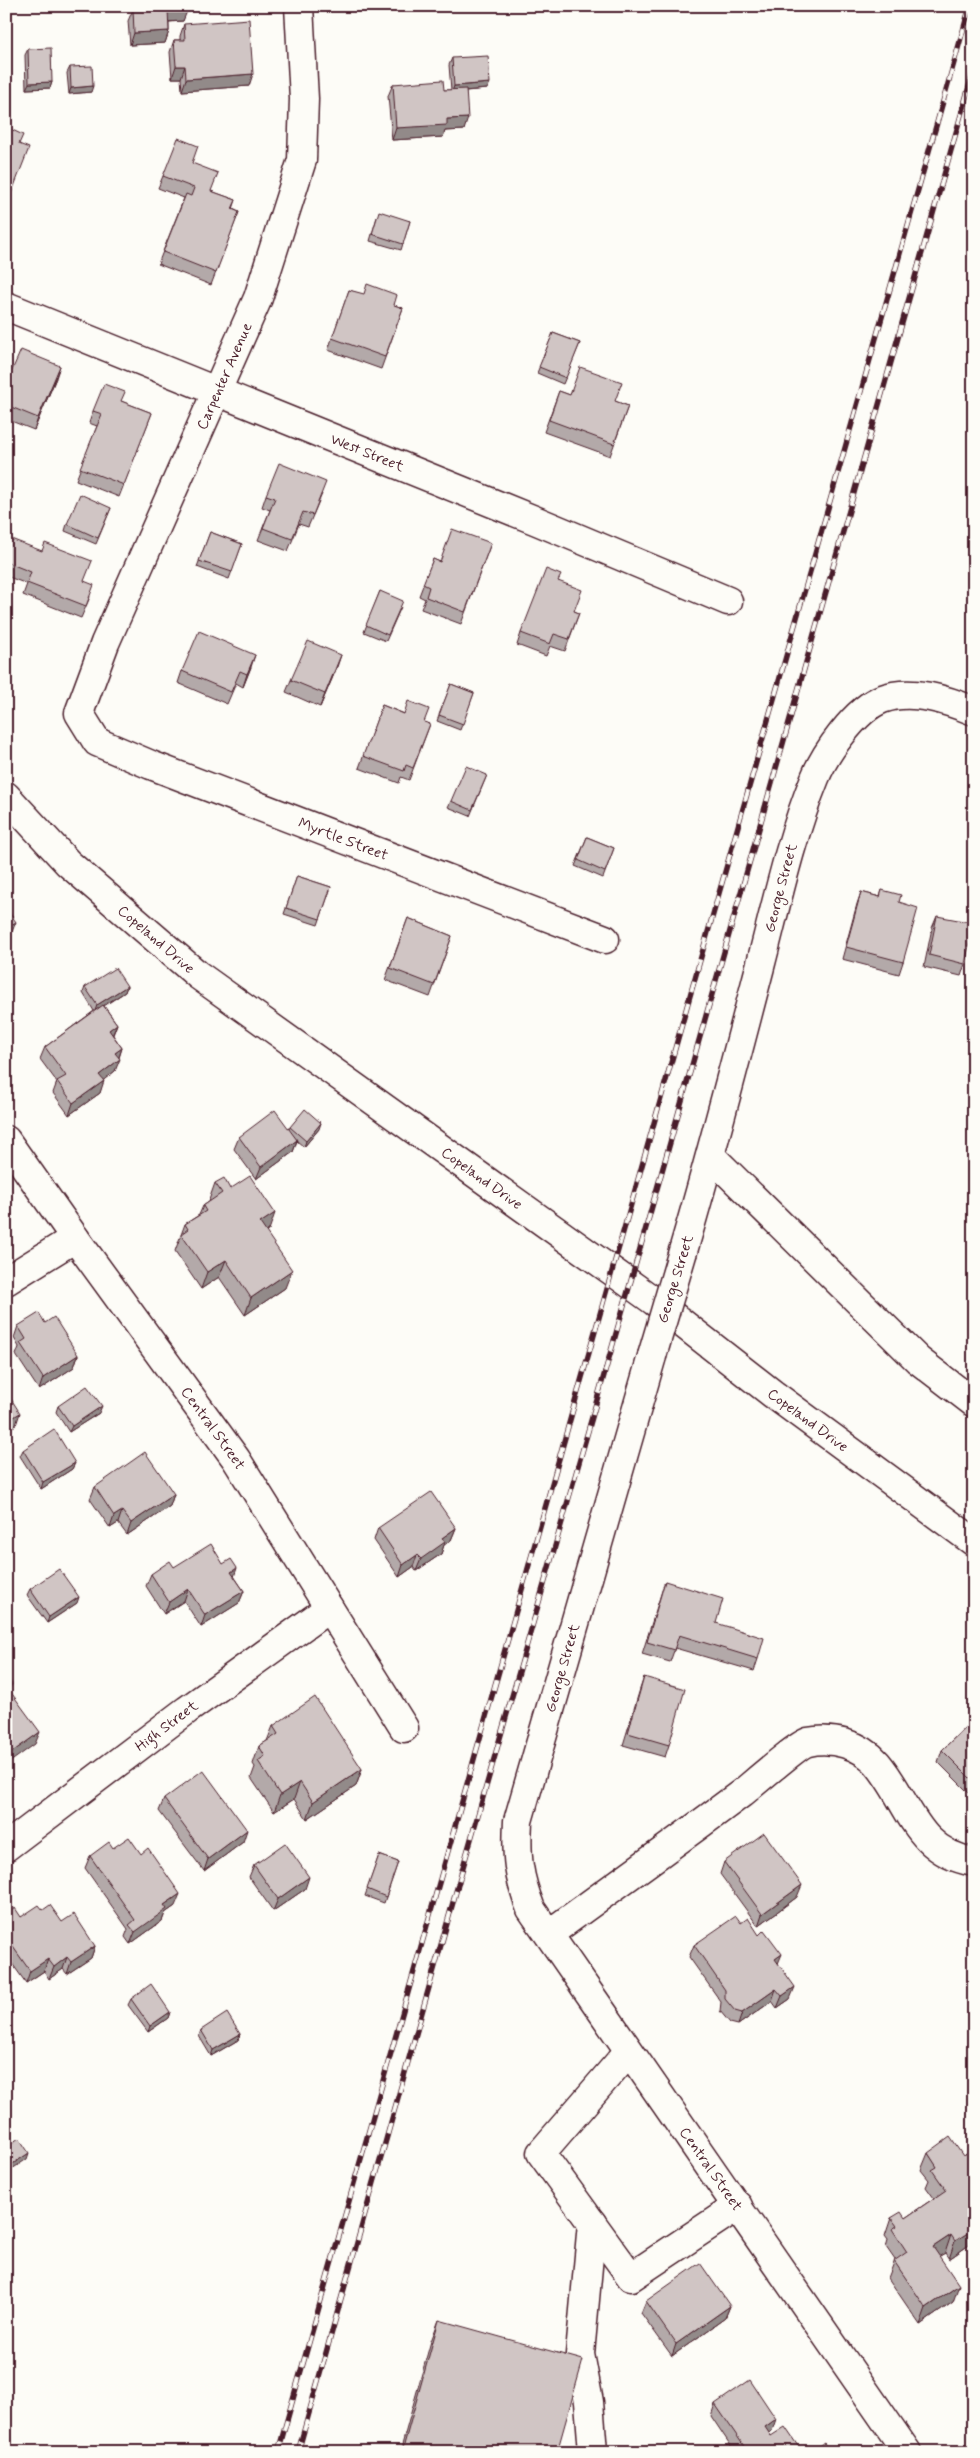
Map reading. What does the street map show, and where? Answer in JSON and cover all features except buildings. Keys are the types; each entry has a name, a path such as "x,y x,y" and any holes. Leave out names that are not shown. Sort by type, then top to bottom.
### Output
{"street":[{"name":"Carpenter Avenue","path":"88,728 79,713 104,643 218,392 258,298 302,160 304,99 300,6"},
{"name":"West Street","path":"6,306 537,520 728,601"},
{"name":"George Street","path":"521,1882 516,1855 518,1821 711,1156 788,858 815,777 832,746 853,720 882,699 912,695 952,702 974,711"},
{"name":"Myrtle Street","path":"88,728 97,742 151,765 605,939"},
{"name":"Copeland Drive","path":"6,796 68,863 198,975 654,1301 774,1394 974,1542"},
{"name":"Central Street","path":"6,1140 236,1459 404,1728"},
{"path":"711,1156 918,1360 974,1403"},
{"path":"6,1281 75,1238"},
{"name":"High Street","path":"6,1847 187,1710 329,1608"},
{"path":"549,1934 741,1794 806,1743 833,1740 860,1748 876,1763 928,1841 958,1859 974,1862"},
{"name":"Central Street","path":"521,1882 531,1908 628,2052 738,2206 906,2452"},
{"path":"628,2052 541,2153 630,2277 738,2206"},
{"path":"592,2223 580,2354 589,2402 593,2452"}],"railway":[{"path":"278,2452 970,6"},
{"path":"298,2452 974,69"}]}
